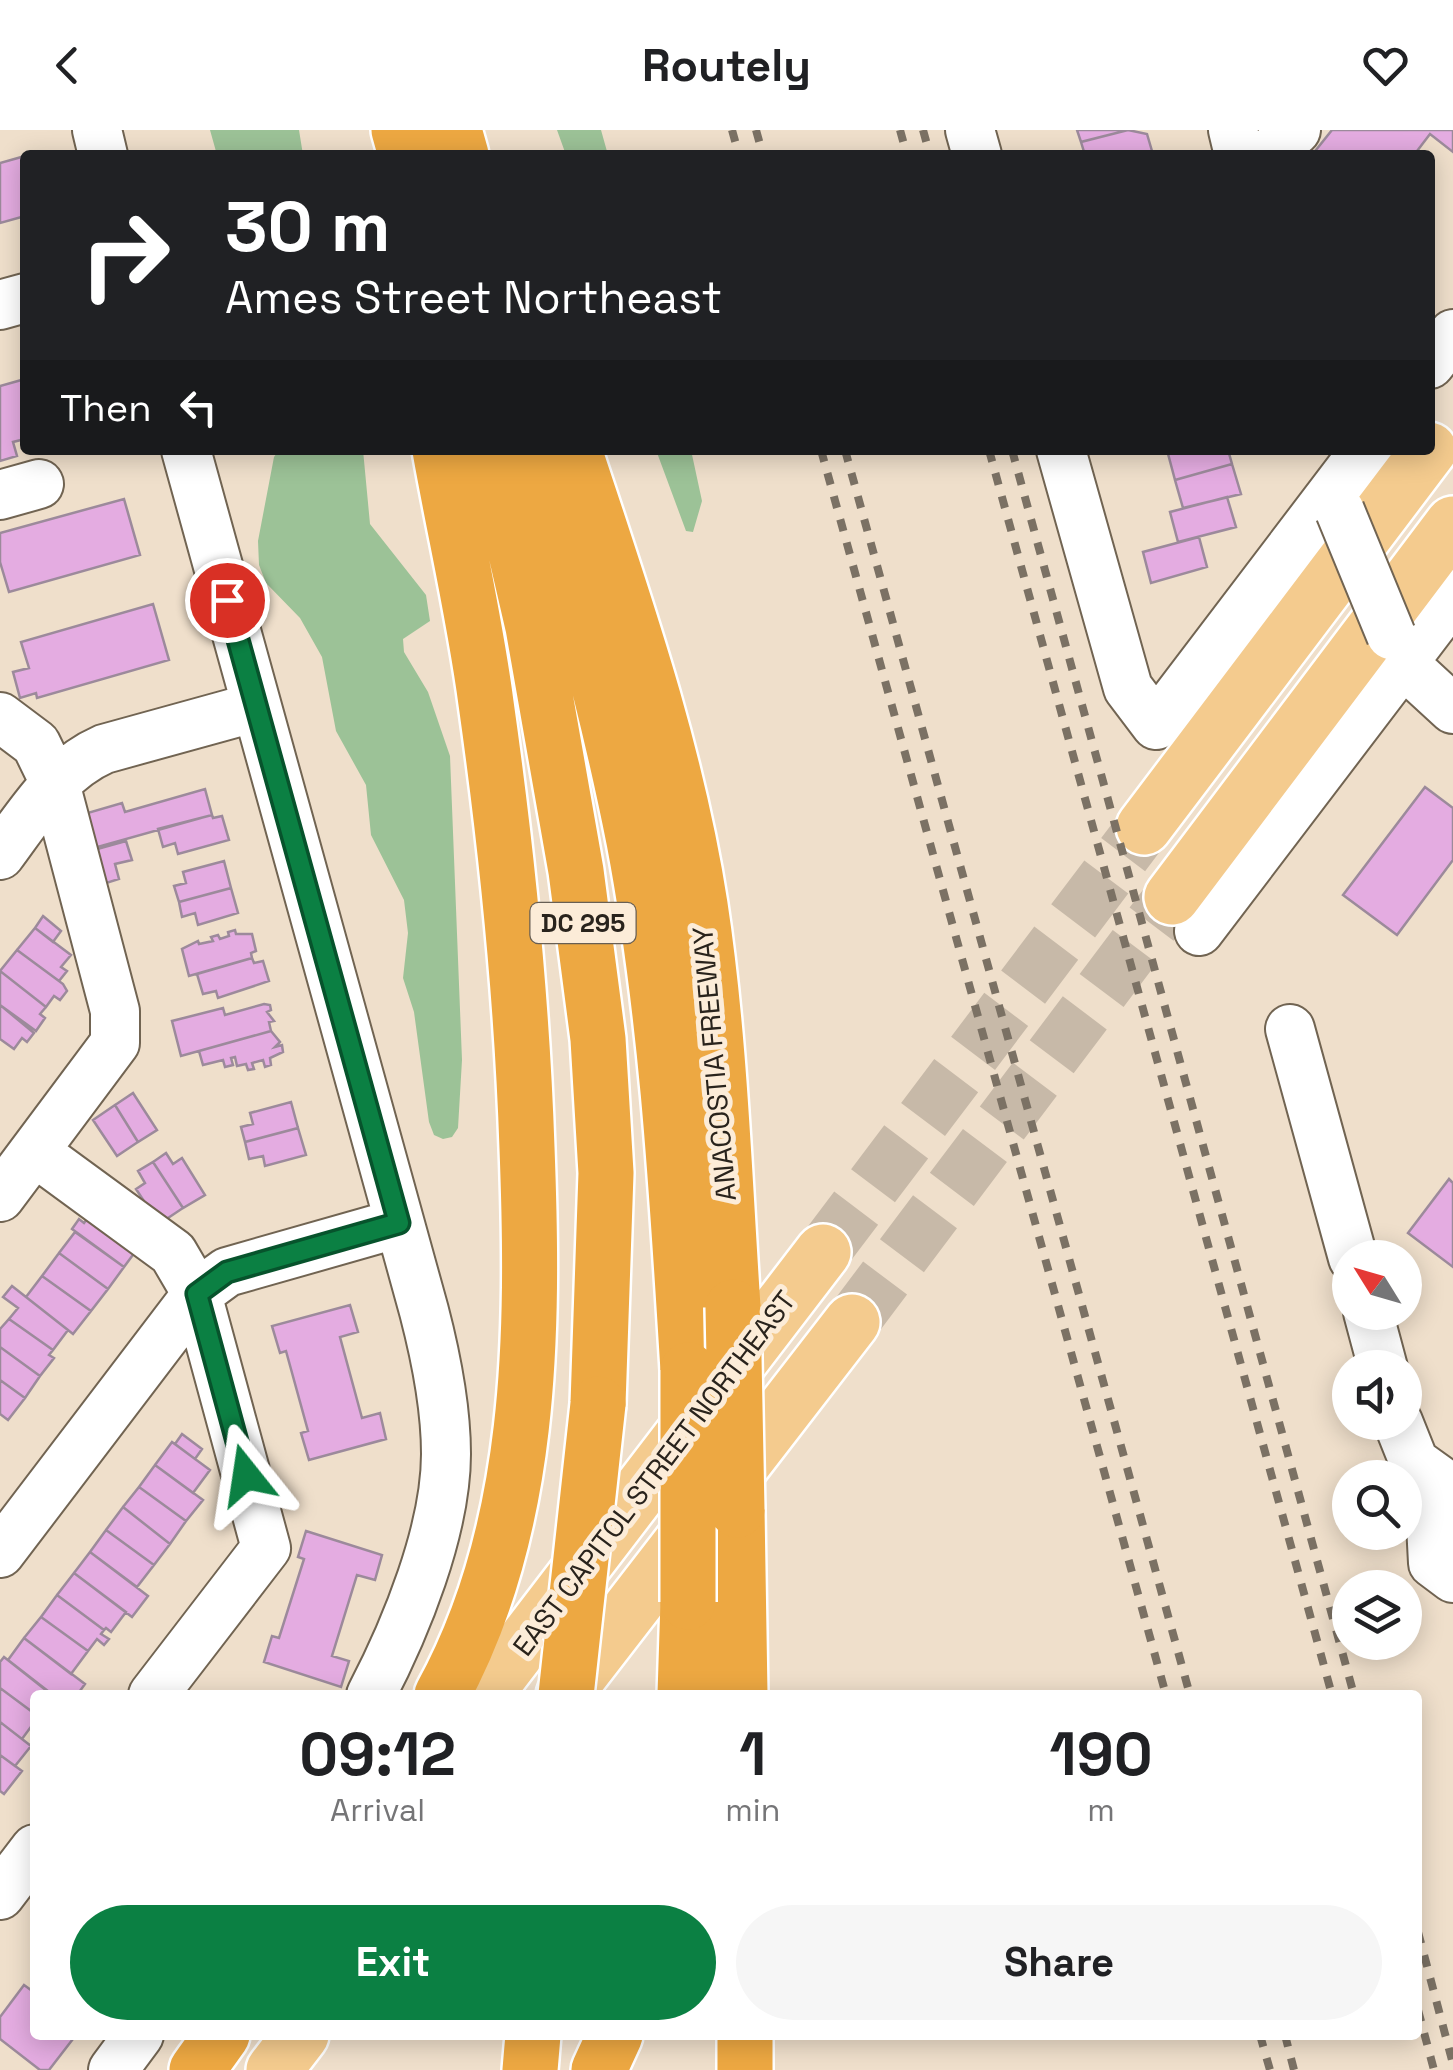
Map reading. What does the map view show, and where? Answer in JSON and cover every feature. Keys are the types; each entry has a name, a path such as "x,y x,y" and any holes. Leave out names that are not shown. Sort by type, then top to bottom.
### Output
{"highway":[{"path":"399,130 448,148"},
{"path":"441,455 486,700 522,1002 532,1290 522,1433 497,1560 444,1690"},
{"name":"DC 295","path":"493,455 533,627 576,871 598,1038 606,1173 598,1404 566,1690"},
{"path":"538,455 634,841 658,996 676,1170 688,1370 685,1690"},
{"name":"ANACOSTIA FREEWAY","path":"576,455 633,630 679,794 700,906 718,1082 733,1307 740,1690"},
{"path":"198,2070 220,2040"},
{"path":"530,2070 533,2040"},
{"path":"599,2070 613,2040"},
{"path":"744,2040 746,2070"}],"main road":[{"path":"1435,441 1453,418"},
{"path":"1144,827 1424,455"},
{"path":"1186,914 1453,524"},
{"name":"EAST CAPITOL STREET NORTHEAST","path":"488,1690 823,1252"},
{"path":"569,1690 852,1322"},
{"path":"274,2070 297,2040"}],"street":[{"path":"1273,150 1296,130"},
{"path":"1435,357 1453,334"},
{"path":"187,455 436,1363 446,1466 440,1506 402,1628 373,1690"},
{"path":"1061,455 1128,688 1156,725 1332,485 1360,455"},
{"path":"1332,485 1397,650 1453,710"},
{"path":"1186,914 1397,650 1453,598"},
{"path":"0,856 55,783 80,761 104,750 256,707"},
{"path":"0,717 36,744 55,783 115,1011 116,1042 0,1197"},
{"path":"1290,1029 1348,1240"},
{"path":"34,1152 172,1253 197,1294 266,1548 157,1690"},
{"path":"0,1553 197,1294 227,1272 399,1223"},
{"path":"1405,1440 1414,1462 1453,1492 1431,1524 1443,1570"},
{"path":"0,1894 30,1855"},
{"path":"113,2070 136,2040"}],"green space":[{"path":"210,130 299,130 302,150 216,150"},
{"path":"557,130 601,130 607,150 564,150"},
{"path":"363,455 370,524 426,595 430,621 403,639 404,652 428,692 450,756 462,1060 458,1128 452,1137 434,1135 429,1122 414,1012 403,978 408,933 404,900 371,835 366,785 336,731 322,657 300,618 266,583 259,565 258,541 274,457"},
{"path":"658,455 692,455 702,501 693,532 686,531"}],"building":[{"path":"1077,130 1128,130 1081,142"},
{"path":"1128,130 1147,134 1152,150 1083,150 1081,142"},
{"path":"1332,130 1453,130 1453,152 1430,134 1418,150 1316,150"},
{"path":"20,157 20,217 0,223 0,163"},
{"path":"20,380 20,440 13,442 17,456 0,461 0,386"},
{"path":"1168,455 1229,455 1232,464 1175,480"},
{"path":"1232,464 1241,494 1183,508 1175,480"},
{"path":"1227,497 1236,527 1178,542 1170,512"},
{"path":"124,499 140,555 9,592 0,562 0,533"},
{"path":"1199,537 1207,567 1151,583 1143,552"},
{"path":"153,604 169,660 37,698 36,693 20,698 13,672 29,668 21,642"},
{"path":"1425,787 1453,808 1453,860 1397,935 1343,895"},
{"path":"205,789 212,815 94,848 84,814 122,803 125,812"},
{"path":"222,816 229,840 178,854 175,843 163,847 158,829"},
{"path":"126,841 132,860 115,864 119,879 100,885 90,851"},
{"path":"224,861 231,888 179,902 174,886 186,883 183,872"},
{"path":"231,888 238,913 198,925 195,913 182,917 179,902"},
{"path":"43,916 61,931 53,942 35,928"},
{"path":"35,928 71,955 61,967 67,971 59,981 17,950"},
{"path":"235,930 236,934 252,934 256,951 251,953 252,958 189,976 182,949 198,941 213,941 211,937 218,935 220,939 229,936 228,932"},
{"path":"17,950 63,984 67,991 60,1000 54,996 46,1007 0,971"},
{"path":"252,958 254,963 263,961 269,981 218,998 216,991 203,994 197,974"},
{"path":"0,971 46,1007 40,1014 45,1018 36,1031 0,1005"},
{"path":"0,1005 34,1033 27,1042 22,1038 14,1049 0,1039"},
{"path":"270,1005 267,1012 274,1021 269,1022 271,1031 181,1056 172,1021 223,1008 225,1015"},
{"path":"271,1031 280,1042 275,1047 282,1045 283,1052 270,1058 271,1065 265,1067 263,1060 252,1063 254,1069 248,1070 246,1064 237,1066 235,1057 231,1058 233,1065 225,1067 223,1060 203,1065 199,1051"},
{"path":"133,1093 157,1130 138,1142 115,1105"},
{"path":"291,1102 298,1128 245,1142 241,1127 253,1124 250,1113"},
{"path":"115,1105 138,1142 117,1156 93,1120"},
{"path":"298,1128 306,1155 265,1166 263,1156 249,1159 245,1142"},
{"path":"166,1153 173,1164 182,1158 205,1195 183,1208 153,1162"},
{"path":"153,1162 183,1208 159,1224 136,1189 145,1183 138,1171"},
{"path":"1449,1179 1453,1183 1453,1267 1408,1233"},
{"path":"93,1211 138,1248 124,1267 72,1229 79,1219 84,1223"},
{"path":"75,1232 124,1267 108,1289 59,1253"},
{"path":"59,1253 108,1289 91,1311 42,1276"},
{"path":"42,1276 91,1311 73,1334 26,1297"},
{"path":"12,1286 68,1330 53,1350 9,1319 18,1308 3,1297"},
{"path":"350,1305 358,1332 340,1337 362,1418 380,1413 386,1439 309,1460 301,1433 308,1431 286,1351 280,1353 272,1326"},
{"path":"9,1319 53,1350 49,1355 54,1358 40,1376 0,1347 0,1329"},
{"path":"0,1347 40,1376 25,1398 0,1380"},
{"path":"0,1380 25,1398 8,1420 0,1414"},
{"path":"182,1434 202,1449 195,1459 175,1444"},
{"path":"172,1442 210,1470 193,1493 155,1465"},
{"path":"155,1465 203,1500 186,1521 139,1487"},
{"path":"139,1487 186,1521 170,1544 123,1507"},
{"path":"123,1507 170,1544 154,1565 106,1530"},
{"path":"106,1530 154,1565 137,1587 90,1552"},
{"path":"306,1531 382,1555 375,1580 357,1575 332,1656 349,1661 341,1687 264,1662 272,1636 279,1638 304,1559 298,1557"},
{"path":"90,1552 148,1596 132,1617 74,1573"},
{"path":"74,1573 126,1612 111,1632 57,1595"},
{"path":"57,1595 104,1630 101,1634 109,1639 104,1645 97,1639 88,1651 41,1617"},
{"path":"41,1617 88,1651 71,1674 24,1638"},
{"path":"24,1638 85,1684 81,1690 47,1690 8,1660"},
{"path":"4,1657 46,1690 30,1690 30,1710 0,1688 0,1662"},
{"path":"0,1688 30,1710 30,1728 22,1739 0,1722"},
{"path":"0,1722 30,1747 15,1766 0,1755"},
{"path":"0,1755 22,1771 4,1794 0,1791"},
{"path":"24,1985 30,1989 30,2040 72,2040 49,2070 40,2070 0,2039 0,2017"}],"tunnel":[{"path":"823,1252 1144,827"},
{"path":"852,1322 1172,897"}],"railway":[{"path":"732,130 738,150"},
{"path":"756,130 762,150"},
{"path":"900,130 906,150"},
{"path":"923,130 929,150"},
{"path":"822,455 1165,1690"},
{"path":"846,455 1189,1690"},
{"path":"990,455 1331,1690"},
{"path":"1013,455 1353,1690"},
{"path":"1422,1947 1453,2064"},
{"path":"1422,2025 1434,2070"},
{"path":"1261,2040 1270,2070"},
{"path":"1286,2040 1294,2070"}],"route":[{"path":"227,600 399,1223 227,1272 197,1294 246,1475"}]}
